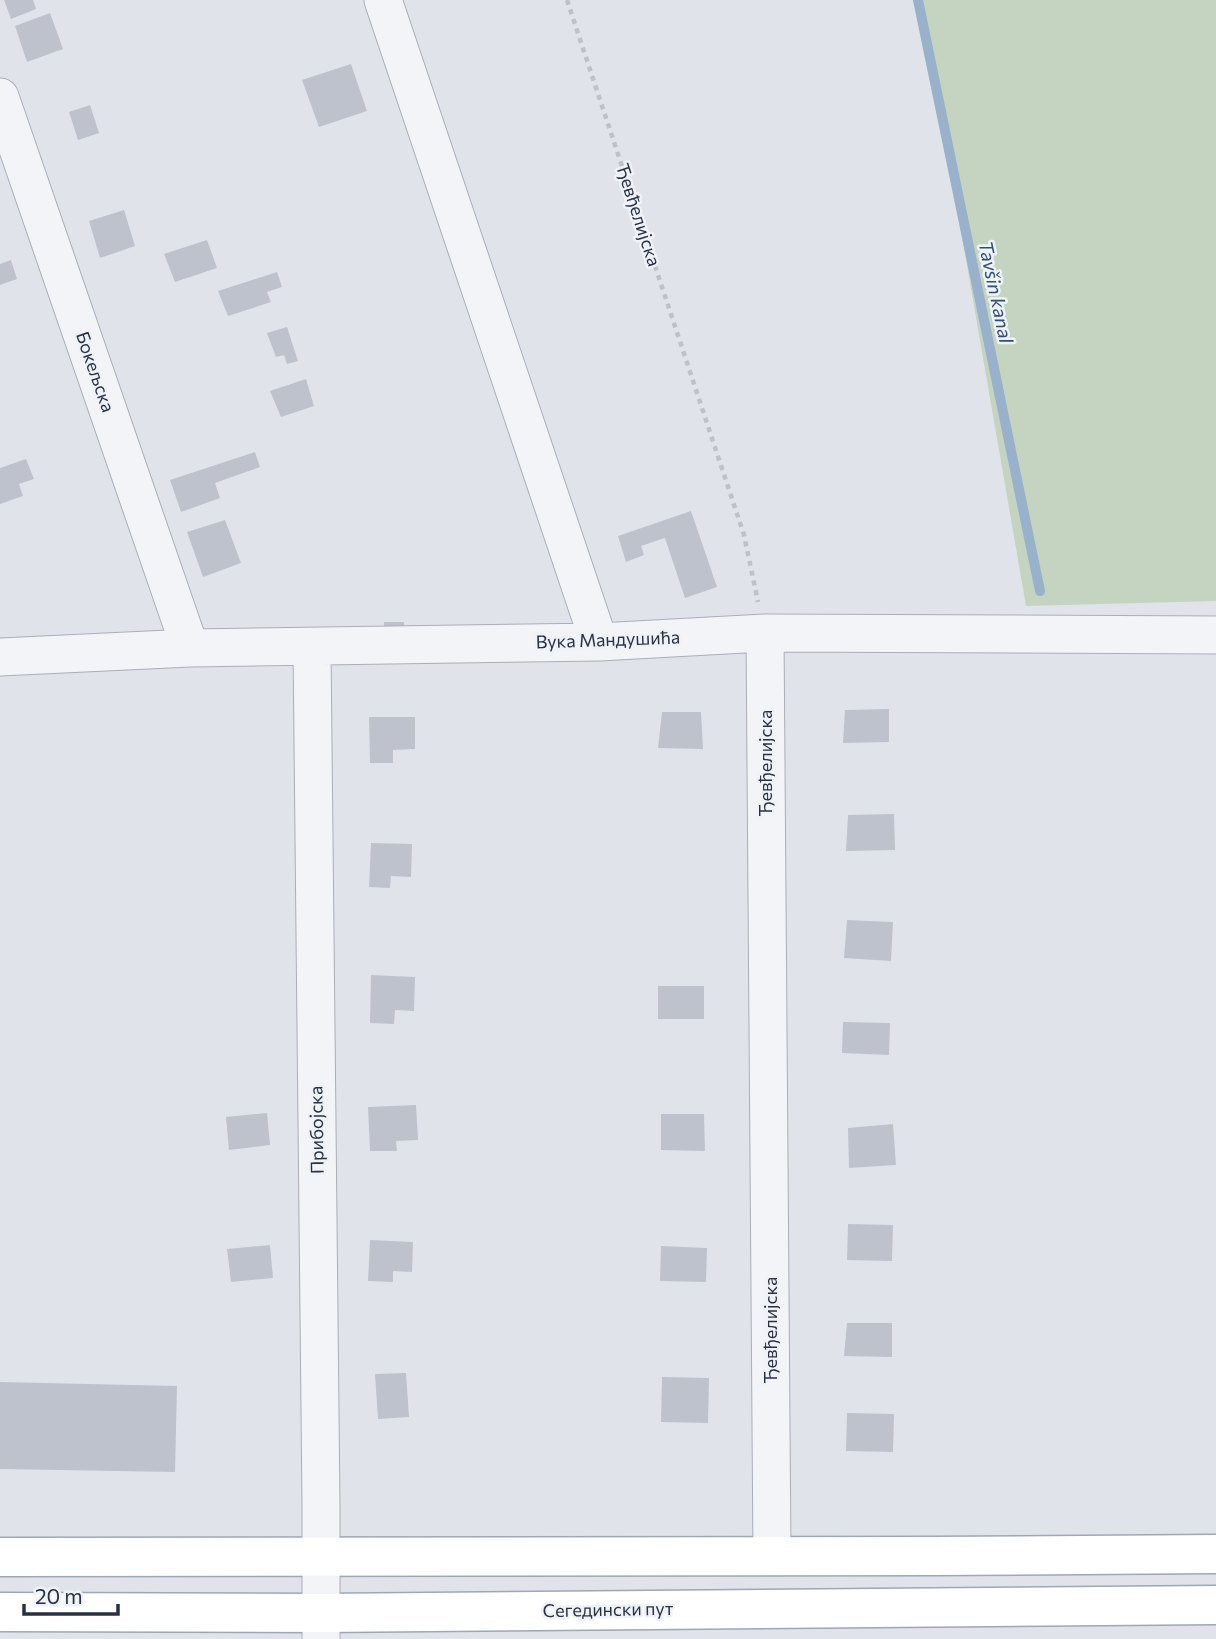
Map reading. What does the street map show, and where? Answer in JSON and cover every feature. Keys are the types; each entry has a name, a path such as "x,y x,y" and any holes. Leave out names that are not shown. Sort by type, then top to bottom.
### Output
{"main road":[{"path":"0,1557 1216,1553"},
{"name":"Сегедински пут","path":"0,1612 321,1626 1216,1605"}],"street":[{"path":"383,0 599,642"},
{"name":"Бокељска","path":"0,97 190,648"},
{"name":"Вука Мандушића","path":"0,657 190,648 599,642 765,634 1216,635"},
{"name":"Ђевђелијска","path":"765,634 772,1556"},
{"name":"Прибојска","path":"312,647 321,1626"}],"path":[{"name":"Ђевђелијска","path":"567,0 744,535 765,634"}],"green space":[{"path":"921,0 1216,0 1216,601 1026,606"}],"building":[{"path":"4,0 33,0 36,9 11,19"},
{"path":"50,13 63,49 27,62 15,26"},
{"path":"351,64 367,111 319,127 302,80"},
{"path":"90,105 99,133 78,140 69,112"},
{"path":"124,210 135,246 100,258 89,221"},
{"path":"207,240 217,268 175,282 164,254"},
{"path":"11,260 17,279 0,285 0,264"},
{"path":"277,272 282,287 267,292 271,302 228,316 218,291"},
{"path":"287,327 298,361 287,364 284,355 276,357 267,333"},
{"path":"306,379 314,406 281,417 270,391"},
{"path":"255,452 260,467 215,483 220,498 181,512 170,480"},
{"path":"26,459 34,479 19,484 23,496 0,504 0,468"},
{"path":"691,511 717,587 685,598 665,538 641,546 644,555 626,562 618,536"},
{"path":"225,520 241,563 203,577 187,532"},
{"path":"384,622 404,622 405,638 385,639"},
{"path":"889,709 889,742 843,743 845,710"},
{"path":"662,712 701,712 703,749 658,748"},
{"path":"369,717 415,717 415,749 393,750 393,763 370,763"},
{"path":"894,814 895,850 846,851 848,815"},
{"path":"371,843 412,844 411,877 391,876 390,888 369,887"},
{"path":"847,920 893,922 891,961 844,958"},
{"path":"371,975 415,977 414,1011 395,1010 394,1024 370,1023"},
{"path":"658,986 704,986 704,1019 658,1019"},
{"path":"843,1022 890,1023 889,1055 842,1053"},
{"path":"416,1105 418,1140 396,1141 397,1151 370,1151 368,1107"},
{"path":"267,1113 270,1145 229,1150 226,1117"},
{"path":"661,1114 704,1114 705,1151 661,1150"},
{"path":"893,1124 896,1165 849,1168 848,1128"},
{"path":"848,1224 893,1225 892,1261 847,1260"},
{"path":"370,1240 413,1242 412,1272 393,1271 393,1282 368,1281"},
{"path":"270,1245 273,1278 231,1282 227,1249"},
{"path":"661,1246 707,1248 706,1282 660,1281"},
{"path":"847,1323 892,1323 892,1357 844,1356"},
{"path":"406,1373 409,1417 378,1419 375,1374"},
{"path":"662,1377 709,1378 708,1423 661,1422"},
{"path":"0,1382 177,1386 175,1472 0,1469"},
{"path":"847,1413 894,1414 893,1452 846,1451"}],"waterway":[{"name":"Tavšin kanal","path":"918,0 1040,591"}]}
